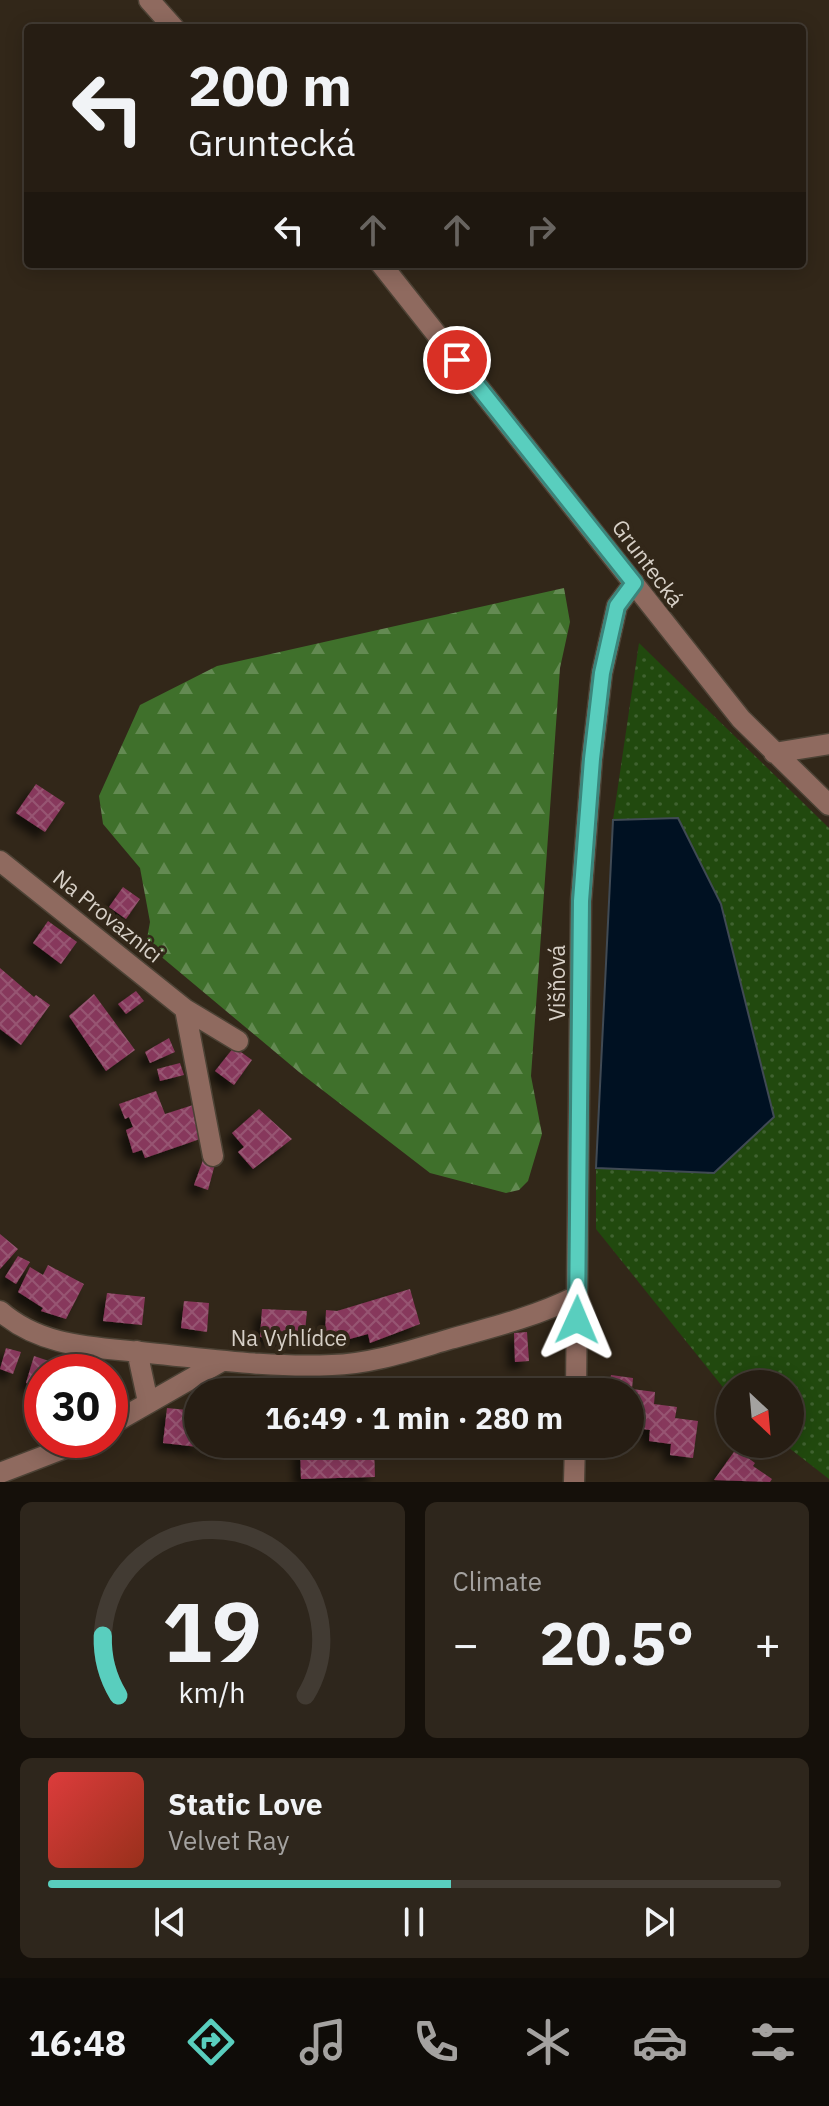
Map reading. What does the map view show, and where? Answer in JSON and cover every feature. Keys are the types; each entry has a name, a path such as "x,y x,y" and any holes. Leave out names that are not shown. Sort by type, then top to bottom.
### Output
{"street":[{"path":"149,0 170,24"},
{"name":"Gruntecká","path":"384,268 695,663 774,753 829,805"},
{"name":"Višňová","path":"576,1378 581,901 602,673 617,606 634,583"},
{"path":"774,753 829,744"},
{"name":"Na Provaznici","path":"0,861 185,1009 238,1041"},
{"path":"185,1009 213,1156"},
{"name":"Na Vyhlídce","path":"0,1311 18,1326 55,1342 222,1361 334,1365 382,1359 520,1319 577,1296"},
{"path":"137,1351 148,1402"},
{"path":"128,1414 222,1361"},
{"path":"0,1473 39,1458"},
{"path":"574,1482 575,1458"}],"green space":[{"path":"564,588 570,622 560,668 531,1076 542,1134 528,1181 519,1190 506,1193 430,1173 299,1072 146,944 150,922 140,868 103,824 99,796 140,705 217,666"},
{"path":"639,643 829,828 829,1479 802,1458 804,1370 716,1370 716,1379 596,1229 596,1168 714,1173 721,904 678,818 613,820"}],"water":[{"path":"678,818 721,904 774,1117 714,1173 596,1168 613,820"}],"building":[{"path":"36,784 65,803 45,832 16,813"},
{"path":"123,887 140,899 126,919 109,907"},
{"path":"48,921 77,942 61,964 33,943"},
{"path":"0,968 34,997 36,995 50,1005 21,1045 0,1029"},
{"path":"136,991 144,1001 126,1014 118,1004"},
{"path":"94,994 135,1050 106,1071 69,1016"},
{"path":"169,1038 175,1052 150,1063 145,1052"},
{"path":"234,1047 252,1060 234,1085 215,1071"},
{"path":"180,1063 184,1075 160,1081 157,1069"},
{"path":"156,1091 165,1114 193,1105 200,1139 145,1158 142,1150 133,1153 126,1130 133,1127 129,1117 125,1119 119,1104"},
{"path":"259,1109 292,1139 253,1169 238,1152 244,1147 232,1133"},
{"path":"203,1160 215,1164 208,1190 194,1185"},
{"path":"0,1234 18,1249 0,1269"},
{"path":"18,1256 30,1262 16,1284 5,1277"},
{"path":"48,1265 84,1284 66,1319 41,1311 43,1308 18,1292 30,1267 43,1275"},
{"path":"410,1289 420,1324 370,1343 368,1334 346,1340 325,1339 326,1310 337,1311"},
{"path":"107,1293 145,1297 142,1325 103,1321"},
{"path":"184,1301 209,1303 207,1332 181,1328"},
{"path":"262,1309 307,1311 304,1341 260,1337"},
{"path":"527,1332 529,1361 515,1362 514,1333"},
{"path":"6,1348 21,1352 13,1374 0,1369"},
{"path":"644,1391 655,1392 654,1404 677,1407 675,1418 698,1421 693,1458 670,1455 671,1444 649,1441 650,1430 644,1429"},
{"path":"167,1408 184,1410 184,1445 163,1443"},
{"path":"300,1458 374,1458 375,1477 301,1479"},
{"path":"730,1458 748,1458 755,1463 753,1466 772,1479 770,1482 714,1480"}],"route":[{"path":"457,360 634,583 617,606 602,673 581,901 577,1320"}]}
